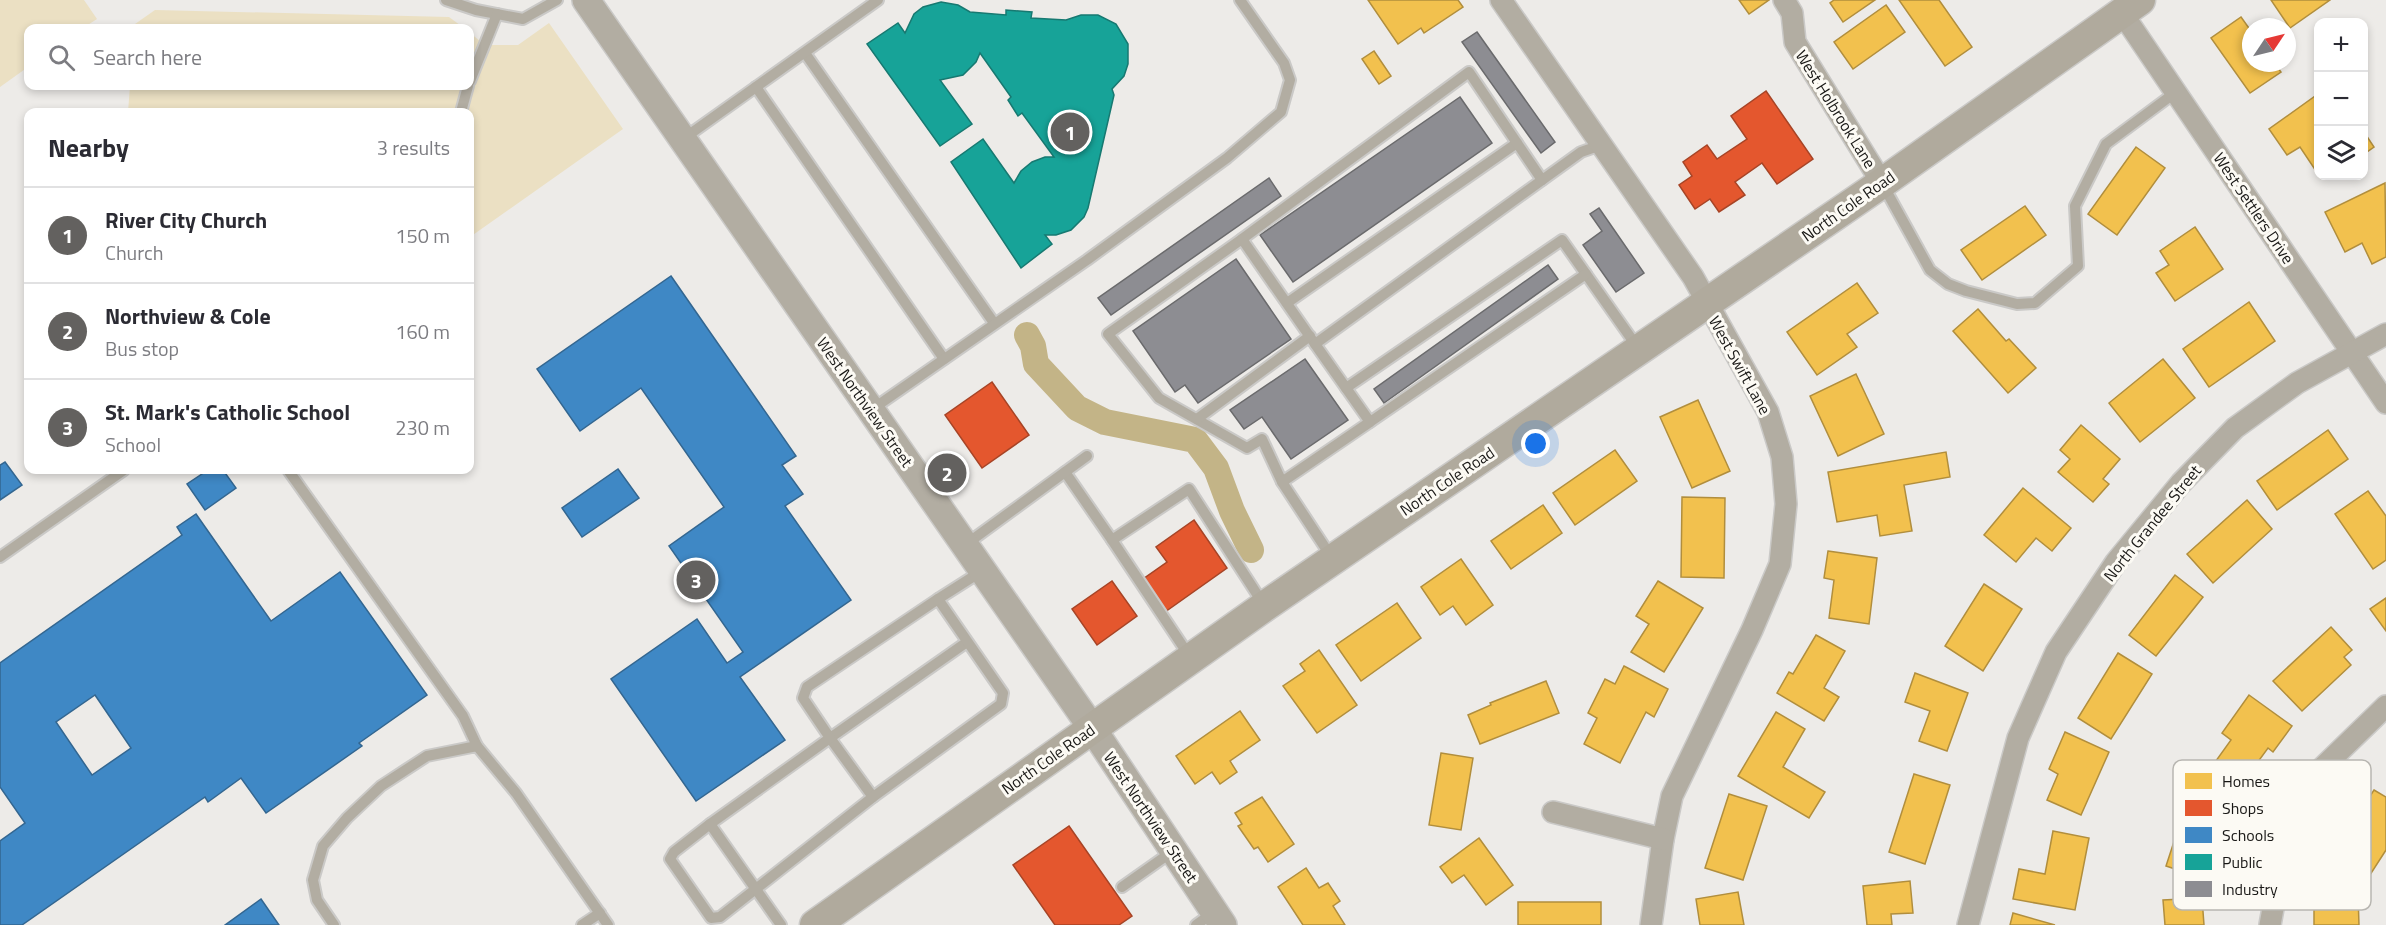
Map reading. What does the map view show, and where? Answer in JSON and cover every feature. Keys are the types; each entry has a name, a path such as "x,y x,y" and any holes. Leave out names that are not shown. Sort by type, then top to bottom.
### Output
{"main road":[{"name":"North Cole Road","path":"815,925 1264,606 1882,183 2131,6"}],"street":[{"name":"West Northview Street","path":"586,0 1092,728 1174,851 1211,921"},
{"name":"West Swift Lane","path":"1501,0 1693,277 1768,412 1782,457 1786,504 1780,564 1752,630 1672,796 1663,838 1651,925"},
{"name":"West Holbrook Lane","path":"1784,0 1792,13 1795,42 1882,183"},
{"name":"West Settlers Drive","path":"2131,6 2176,92 2386,403"},
{"name":"North Grandee Street","path":"1968,925 2018,738 2056,651 2109,572 2181,483 2235,428 2297,383 2386,334"},
{"path":"2329,760 2386,706"},
{"path":"1553,812 1663,838"},
{"path":"2270,925 2273,910"}],"lane":[{"path":"446,0 476,10 523,19 557,0"},
{"path":"470,0 476,10"},
{"path":"683,139 878,0"},
{"path":"871,410 1087,260 1227,158 1281,112 1290,80 1284,63 1240,0"},
{"path":"474,71 497,14"},
{"path":"805,53 994,323"},
{"path":"1332,559 1282,482 1262,439 1247,448 1159,398 1108,334 1242,239 1469,72 1542,180"},
{"path":"756,87 944,359"},
{"path":"462,108 467,90"},
{"path":"1882,183 1930,270 1948,284 1966,291 2017,304 2035,303 2078,266 2075,206 2106,144 2176,92"},
{"path":"1287,303 1517,143"},
{"path":"1197,419 1581,152 1601,145"},
{"path":"1242,239 1370,422"},
{"path":"1346,388 1562,240 1639,350"},
{"path":"1282,482 1586,274"},
{"path":"964,545 1087,456"},
{"path":"1065,472 1191,657"},
{"path":"0,557 118,474"},
{"path":"291,474 463,716 477,746 516,793 608,925"},
{"path":"1112,540 1189,489 1264,606"},
{"path":"873,797 804,698 807,687 983,571"},
{"path":"938,599 1003,693 1001,704 873,797 720,917 711,918 670,859 674,852 967,642"},
{"path":"334,925 317,900 313,880 322,846 347,818 381,786 426,756 477,746"},
{"path":"710,824 781,925"},
{"path":"1122,887 1174,851"},
{"path":"582,925 600,913"}],"shaded area":[{"path":"0,0 84,0 97,19 89,24 24,24 24,70 0,87"},
{"path":"155,10 449,17 459,24 135,24"},
{"path":"549,23 623,129 474,234 474,108 128,108 130,90 474,90 474,36 485,45 518,45"}],"building: Homes":[{"path":"1368,0 1458,0 1463,7 1424,33 1421,28 1398,44"},
{"path":"1739,0 1769,0 1749,14"},
{"path":"1834,0 1875,0 1843,22 1830,3"},
{"path":"1899,0 1939,0 1972,47 1945,66"},
{"path":"2271,0 2330,0 2296,24 2296,18 2283,18"},
{"path":"1886,5 1905,32 1853,69 1834,42"},
{"path":"2241,17 2242,72 2281,72 2250,93 2211,38"},
{"path":"1374,51 1391,76 1379,84 1362,59"},
{"path":"2314,97 2314,168 2300,147 2287,155 2269,129"},
{"path":"2368,138 2374,147 2368,151"},
{"path":"2136,147 2165,168 2117,235 2088,214"},
{"path":"2385,183 2386,257 2372,264 2362,243 2345,252 2325,212"},
{"path":"2025,206 2046,235 1982,280 1961,250"},
{"path":"2195,227 2223,269 2175,301 2156,273 2169,265 2160,251"},
{"path":"1857,283 1878,313 1847,334 1857,347 1817,375 1787,332"},
{"path":"2249,302 2275,341 2209,387 2183,349"},
{"path":"1978,309 2006,341 2009,339 2036,368 2008,393 1953,331"},
{"path":"2163,359 2195,398 2140,442 2109,403"},
{"path":"1856,374 1884,434 1838,456 1810,396"},
{"path":"1698,400 1730,471 1692,488 1660,417"},
{"path":"2081,425 2120,459 2103,479 2109,484 2093,502 2058,472 2070,459 2060,450"},
{"path":"2328,430 2348,459 2277,510 2257,481"},
{"path":"1615,450 1637,481 1575,525 1553,493"},
{"path":"1946,452 1950,477 1904,485 1912,531 1880,536 1877,515 1837,522 1828,472"},
{"path":"2023,488 2071,528 2052,551 2036,538 2016,562 1984,535"},
{"path":"2368,491 2386,516 2386,560 2373,569 2335,514"},
{"path":"1682,497 1725,498 1724,578 1681,577"},
{"path":"2247,500 2272,529 2213,583 2187,554"},
{"path":"1543,505 1562,533 1511,569 1491,541"},
{"path":"1828,551 1877,558 1869,624 1829,618 1834,580 1824,578"},
{"path":"1461,559 1493,605 1466,625 1453,606 1440,615 1421,587"},
{"path":"2175,575 2203,597 2156,656 2129,635"},
{"path":"1658,581 1703,608 1664,672 1631,652 1649,624 1636,616"},
{"path":"1984,584 2022,609 1983,671 1945,646"},
{"path":"2386,598 2386,631 2370,609"},
{"path":"1397,603 1421,638 1361,681 1336,645"},
{"path":"2331,627 2352,650 2344,657 2351,665 2302,711 2273,681"},
{"path":"1816,635 1845,651 1824,688 1839,697 1824,721 1777,693 1789,672 1793,674"},
{"path":"1319,650 1357,705 1317,733 1283,686 1305,671 1300,664"},
{"path":"2118,653 2152,674 2111,739 2078,718"},
{"path":"1624,666 1668,689 1654,717 1646,712 1620,763 1584,744 1597,718 1588,713 1605,679 1615,684"},
{"path":"1915,673 1968,693 1947,751 1919,741 1930,711 1905,702"},
{"path":"1546,681 1559,713 1480,744 1468,715 1491,705 1490,703"},
{"path":"2249,695 2292,726 2273,752 2268,748 2259,760 2217,760 2231,740 2222,733"},
{"path":"1240,711 1260,740 1230,761 1237,772 1220,784 1212,772 1195,784 1176,756"},
{"path":"1776,712 1805,729 1783,767 1825,792 1809,818 1738,776"},
{"path":"2065,732 2109,752 2081,815 2047,800 2058,774 2049,769"},
{"path":"1441,753 1473,758 1461,830 1429,825"},
{"path":"1914,774 1950,785 1925,864 1889,852"},
{"path":"2374,790 2386,797 2386,850 2371,873 2371,795"},
{"path":"1729,794 1767,806 1743,880 1705,868"},
{"path":"1262,797 1294,844 1268,862 1258,847 1254,849 1238,826 1242,824 1235,813"},
{"path":"2053,831 2089,838 2075,910 2013,899 2019,869 2045,874"},
{"path":"1479,838 1513,885 1486,905 1464,875 1452,883 1440,867"},
{"path":"2173,845 2173,868 2166,866"},
{"path":"1306,868 1319,888 1328,883 1340,901 1333,906 1345,925 1303,925 1278,887"},
{"path":"1910,881 1913,913 1891,914 1892,925 1867,925 1863,886"},
{"path":"1738,892 1744,925 1700,925 1696,899"},
{"path":"2173,899 2173,910 2203,910 2204,925 2165,925 2163,900"},
{"path":"1518,902 1601,902 1601,925 1518,925"},
{"path":"2314,910 2359,910 2359,925 2314,925"},
{"path":"2013,913 2055,925 2010,925"}],"building: Shops":[{"path":"1766,91 1813,159 1777,184 1762,163 1735,182 1745,195 1719,212 1710,199 1695,209 1679,185 1692,176 1683,162 1707,145 1717,159 1747,139 1731,116"},
{"path":"992,382 1029,435 982,468 945,415"},
{"path":"1194,520 1227,568 1165,612 1143,579 1167,562 1156,547"},
{"path":"1112,581 1137,616 1097,645 1072,609"},
{"path":"1069,826 1132,916 1119,925 1055,925 1013,865"}],"building: Schools":[{"path":"671,276 796,456 782,465 803,494 785,506 851,600 740,677 785,740 696,801 611,679 697,619 727,663 743,652 669,546 724,507 641,388 580,431 537,369"},
{"path":"5,462 22,485 0,500 0,465"},
{"path":"618,469 639,498 582,537 562,508"},
{"path":"202,474 226,474 236,488 205,510 187,484"},
{"path":"196,514 271,621 340,572 427,695 359,743 362,746 266,813 241,778 208,802 205,797 22,925 0,925 0,841 25,823 0,787 0,663 182,535 177,527","holes":["95,695 131,748 92,775 56,722"]},
{"path":"261,899 279,925 225,925"}],"building: Public":[{"path":"941,2 958,5 970,12 1006,15 1006,10 1032,12 1031,18 1066,20 1081,15 1098,15 1116,24 1128,44 1128,64 1124,76 1112,89 1114,95 1084,217 1071,230 1056,235 1045,235 1052,244 1021,268 951,162 983,139 1014,183 1021,171 1032,162 1045,157 1054,157 1022,113 1018,116 1008,100 1011,97 980,53 976,62 963,75 940,80 972,124 940,146 867,44 898,23 905,33 914,14 923,7"}],"building: Industry":[{"path":"1477,32 1555,142 1541,153 1462,42"},
{"path":"1460,97 1492,143 1293,282 1260,235"},
{"path":"1269,178 1281,196 1111,315 1098,298"},
{"path":"1599,208 1644,273 1616,292 1583,245 1602,231 1590,214"},
{"path":"1236,259 1291,339 1198,403 1185,385 1175,392 1133,331"},
{"path":"1548,265 1558,279 1384,403 1374,389"},
{"path":"1305,359 1348,420 1291,459 1262,417 1244,429 1230,410"}],"waterway":[{"path":"1027,335 1033,346 1036,364 1077,408 1105,422 1195,440 1216,468 1232,511 1251,550"}],"place":[{"name":"River City Church","path":"1070,132"},
{"name":"Northview & Cole","path":"947,473"},
{"name":"St. Mark's Catholic School","path":"696,580"}]}
